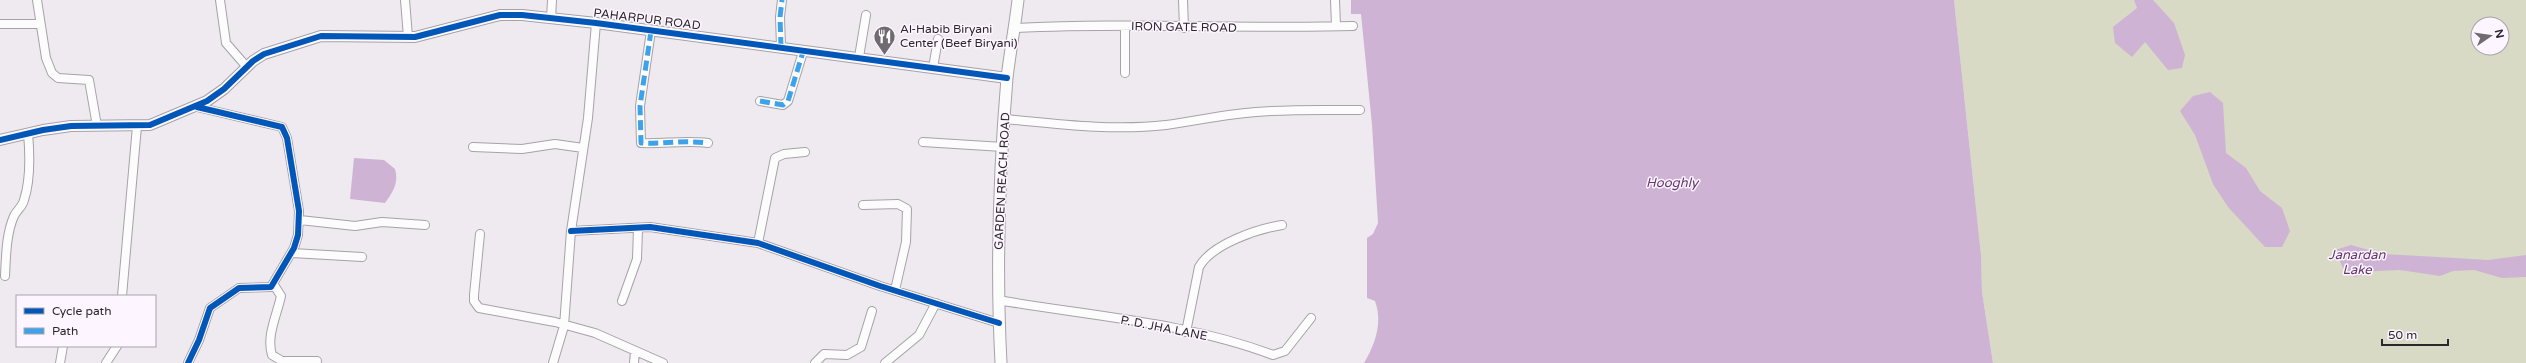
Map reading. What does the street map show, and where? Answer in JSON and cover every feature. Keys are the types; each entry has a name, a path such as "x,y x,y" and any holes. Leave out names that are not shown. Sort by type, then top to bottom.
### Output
{"main road":[{"name":"GARDEN REACH ROAD","path":"1001,363 998,300 998,215 1007,78 1018,0"}],"street":[{"path":"37,0 46,58 52,73 58,78 89,80 97,126"},
{"path":"220,0 226,43 246,66"},
{"path":"405,0 408,37"},
{"path":"551,19 552,0"},
{"path":"781,47 780,17 782,0"},
{"path":"1184,0 1184,28"},
{"path":"1335,0 1336,26"},
{"name":"PAHARPUR ROAD","path":"0,140 28,133 72,126 150,125 197,107 224,89 246,66 264,54 321,36 408,37 440,32 500,15 522,15 596,23 781,47 803,52 1007,78"},
{"path":"859,58 866,15"},
{"path":"553,363 564,326 571,230 583,148 596,23"},
{"path":"0,24 40,24"},
{"path":"1125,26 1125,73"},
{"name":"IRON GATE ROAD","path":"1015,28 1125,26 1184,28 1353,26"},
{"path":"651,31 640,106 640,143 661,144 687,140 708,143"},
{"path":"933,68 938,39"},
{"path":"760,101 783,105 788,101 803,52"},
{"path":"188,363 213,306 239,288 267,289 274,285 292,253 298,236 300,220 287,138 282,128 197,107"},
{"path":"1005,119 1083,127 1112,127 1166,125 1256,112 1303,109 1360,110"},
{"path":"122,295 137,126"},
{"path":"5,276 7,248 14,216 24,202 27,187 30,155 28,133"},
{"path":"923,142 1003,147"},
{"path":"473,147 522,149 556,144 583,148"},
{"path":"758,243 775,158 784,154 805,152"},
{"path":"863,205 898,204 907,209 904,250 895,290"},
{"path":"300,220 355,226 382,222 425,225"},
{"path":"1186,332 1199,267 1203,260 1214,252 1250,233 1282,225"},
{"path":"571,230 638,228 707,234 758,243 895,290 999,323"},
{"path":"622,301 637,259 638,228"},
{"path":"480,234 474,296 476,305 485,310 555,322 564,326 595,333 663,363"},
{"path":"292,253 362,257"},
{"path":"274,285 280,296 270,342 272,355 282,361 317,361"},
{"name":"P. D. JHA LANE","path":"998,300 1186,332 1244,344 1273,355 1285,351 1312,318"},
{"path":"885,363 918,335 936,303"},
{"path":"815,363 824,354 847,355 861,347 872,312"},
{"path":"60,363 63,347"},
{"path":"106,363 116,347"},
{"path":"634,363 635,351"}],"green space":[{"path":"1954,0 2526,0 2526,363 1993,363 1982,292 1981,255"}],"water":[{"name":"Hooghly","path":"1351,0 1954,0 1981,255 1982,292 1993,363 1364,363 1377,333 1378,325 1375,301 1367,298 1367,238 1373,234 1378,223 1372,125 1361,14 1351,14"},
{"path":"2134,0 2153,0 2174,23 2185,55 2182,68 2168,70 2145,42 2132,57 2115,43 2113,27 2137,8"},
{"path":"2210,92 2223,103 2226,153 2246,168 2260,191 2282,208 2290,231 2282,247 2265,247 2228,207 2213,184 2195,135 2180,111 2193,96"},
{"path":"354,158 384,160 395,169 396,183 385,203 350,199"},
{"name":"Janardan Lake","path":"2351,245 2383,254 2488,260 2526,255 2526,277 2502,278 2474,270 2453,271 2440,276 2400,270 2376,271 2355,277 2343,268 2335,250"}],"marked path":[{"path":"781,47 780,17 782,0"},
{"path":"651,31 640,106 641,143 708,143"},
{"path":"760,101 783,105 788,101 803,52"}],"cycle path":[{"path":"0,140 43,130 71,126 150,125 207,101 224,89 253,61 264,54 321,36 415,37 500,15 522,15 596,23 1007,78"},
{"path":"188,363 199,340 210,308 239,288 271,287 294,248 298,235 299,211 287,138 282,127 197,107"},
{"path":"571,231 650,227 758,243 880,286 999,323"}],"place":[{"name":"Al-Habib Biryani Center (Beef Biryani)","path":"884,56"}]}
